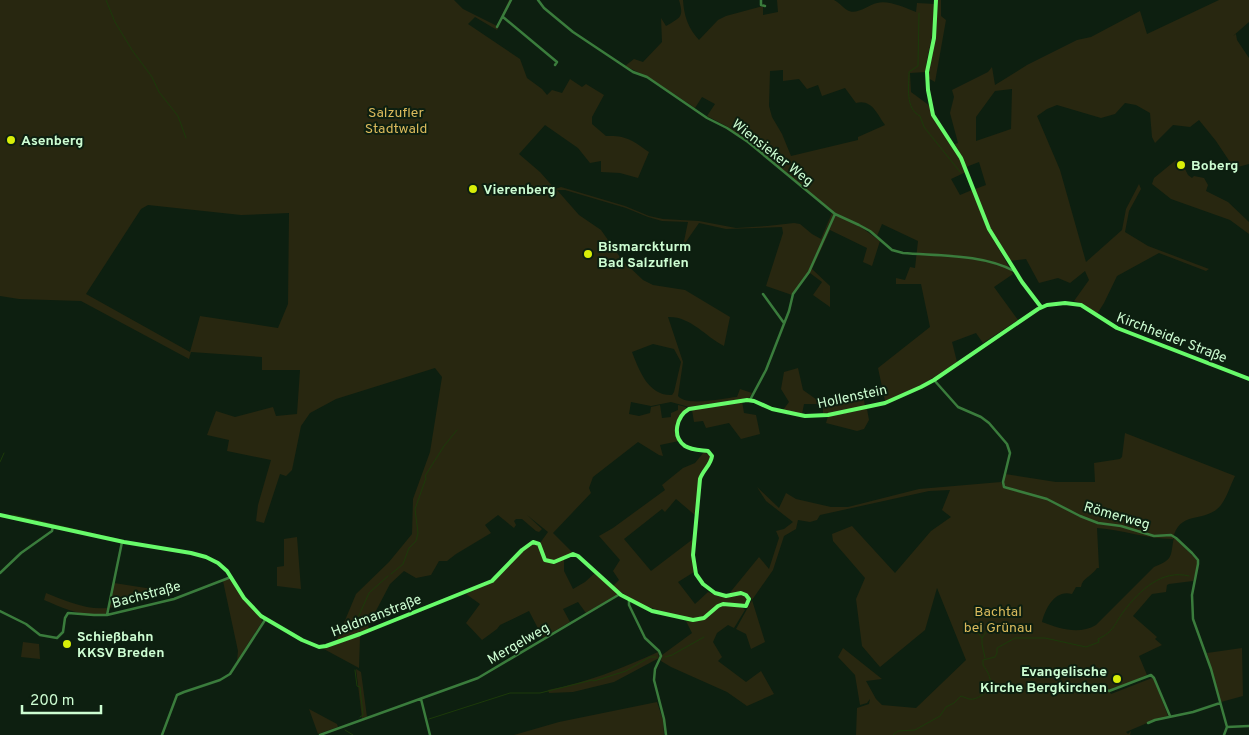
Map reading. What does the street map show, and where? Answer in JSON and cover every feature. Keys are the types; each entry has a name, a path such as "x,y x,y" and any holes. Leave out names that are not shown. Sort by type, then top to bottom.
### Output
{"main road":[{"path":"936,0 934,38 927,72 933,115 957,149 989,229 1014,271 1041,307"},
{"name":"Kirchheider Straße","path":"1041,307 1065,303 1081,305 1117,328 1249,378"},
{"name":"Hollenstein","path":"684,445 679,438 677,425 680,416 693,408 750,400 780,411 805,416 822,416 885,403 934,380 1041,307"},
{"name":"Heldmanstraße","path":"0,515 122,542 199,554 218,562 231,577 248,604 265,620 312,645 326,646 492,581 522,550 533,542 539,544 543,557 549,562 554,562 573,554 578,556 629,600 652,611 693,620 704,618 720,604 742,606 748,603 749,599 742,593 726,596 715,594 703,584 696,574 693,555 700,479 712,456 708,451 691,449 684,445"}],"street":[{"path":"497,27 511,0"},
{"name":"Wiensieker Weg","path":"538,0 544,8 573,32 632,72 647,77 707,118 748,142 835,214 870,231 892,250 994,262 1014,271"},
{"path":"761,0 761,5 765,6"},
{"path":"503,17 557,62 555,65"},
{"path":"750,400 766,370 793,294 809,272 835,214"},
{"path":"763,294 784,323"},
{"name":"Römerweg","path":"934,380 958,407 981,417 989,423 1007,444 1010,453 1002,482 1004,487 1047,499 1098,523 1121,526 1154,536 1171,536 1176,538 1198,560 1192,594 1193,619 1198,637 1206,653 1227,727"},
{"path":"0,573 21,553 48,534 53,526"},
{"name":"Bachstraße","path":"122,542 107,614 174,599 231,577"},
{"path":"0,566 4,568"},
{"name":"Mergelweg","path":"320,735 478,678 620,594"},
{"path":"629,600 629,605 646,638 659,650 661,656 654,680 666,735"},
{"path":"0,611 26,624 40,634 57,638 63,632 65,618 68,613 107,614"},
{"path":"162,735 178,695 220,680 230,674 265,620"},
{"path":"1107,690 1109,691 1151,675 1170,716"},
{"path":"421,699 430,735"},
{"path":"1148,723 1170,716 1194,712 1220,703"},
{"path":"1224,735 1227,727 1249,726"}],"green space":[{"name":"Salzufler Stadtwald","path":"0,0 454,0 463,9 497,26 509,0 512,0 497,30 475,17 468,24 520,59 527,78 547,95 552,90 562,93 570,79 582,87 586,84 604,95 592,117 592,124 606,136 625,138 649,152 638,178 620,173 601,172 601,161 590,163 578,148 545,125 519,154 540,172 555,189 561,187 663,219 699,221 736,228 800,224 821,239 832,213 858,225 880,241 872,266 863,262 867,248 830,230 812,269 830,286 830,307 813,295 822,282 810,273 792,295 766,286 783,233 782,227 726,229 699,223 683,246 688,222 662,221 626,208 565,190 557,190 579,215 601,230 622,260 643,280 653,285 685,290 730,317 724,346 690,323 668,317 683,362 678,396 689,401 697,401 737,397 740,389 752,393 749,398 689,407 671,402 651,406 631,402 629,414 639,416 650,413 651,407 660,405 662,418 671,417 671,413 678,410 678,405 686,407 676,424 679,441 660,445 663,456 638,442 593,477 589,488 591,493 553,533 573,553 556,561 548,560 540,543 548,532 527,515 542,529 539,532 522,519 514,521 516,525 514,528 498,515 485,525 491,533 447,561 439,561 431,575 416,578 404,571 390,584 368,626 369,629 336,642 356,594 389,562 412,534 413,499 430,452 442,377 435,368 336,399 310,413 301,426 292,470 286,476 280,474 264,523 256,521 258,505 271,460 227,451 229,440 207,435 216,411 235,417 273,407 276,416 297,414 300,370 262,370 262,357 191,352 189,359 81,301 19,299 0,296","holes":["148,205 241,215 289,213 288,304 278,328 200,316 190,352 86,294 141,209","653,344 674,349 681,362 672,395 664,394 651,387 641,374 632,352"]},
{"path":"679,0 683,0 687,22 699,40 718,20 726,16 763,6 763,15 778,12 777,0 834,0 851,12 882,2 916,12 917,3 935,4 926,72 910,73 911,92 930,106 932,115 956,150 966,172 951,179 960,195 972,190 988,230 1013,274 994,287 1018,320 983,343 976,333 952,342 957,362 922,384 885,401 878,368 930,327 921,284 896,284 896,278 905,280 910,267 915,268 918,241 882,224 877,236 859,224 835,213 728,127 707,116 715,104 702,97 695,108 648,77 625,66 634,59 643,62 662,42 661,18 666,26 680,16","holes":["783,70 783,81 799,79 807,89 818,85 822,96 845,88 856,103 866,103 874,108 885,125 858,137 858,140 791,156 782,134 772,117 769,106 770,71"]},
{"path":"938,0 941,0 941,16 946,20 935,82 928,78 936,32"},
{"path":"1219,0 1249,0 1249,22 1233,36 1236,34 1237,40 1249,58 1249,164 1234,168 1199,120 1190,127 1173,125 1155,143 1152,137 1150,113 1136,105 1125,103 1115,114 1101,118 1057,105 1037,116 1060,170 1086,262 1122,230 1126,209 1139,184 1141,189 1129,211 1125,232 1148,246 1209,269 1206,271 1159,253 1117,276 1097,314 1081,303 1074,301 1089,280 1085,271 1070,283 1058,278 1039,283 1026,259 1009,261 990,228 975,189 986,185 979,162 966,167 955,144 958,143 950,113 954,97 952,90 988,72 992,67 995,85 1027,65 1077,40 1091,37 1140,11 1147,34","holes":["1012,89 1011,129 976,141 976,117 995,91"]},
{"path":"1176,160 1183,165 1188,175 1192,178 1194,176 1204,178 1208,185 1206,191 1228,202 1249,222 1249,234 1230,220 1171,199 1152,184 1154,178"},
{"path":"798,368 803,390 820,402 838,401 838,397 864,400 865,407 823,415 823,404 804,404 802,414 783,410 789,402 781,389 784,372"},
{"path":"742,401 744,413 756,415 760,434 741,439 729,423 706,428 703,421 694,422 692,410"},
{"path":"867,409 869,420 864,429 857,431 826,423 828,416"},
{"name":"Bachtal bei Grünau","path":"1125,433 1235,476 1221,505 1215,511 1187,520 1181,524 1176,530 1173,539 1154,538 1097,528 1099,568 1085,579 1081,587 1076,587 1072,594 1061,594 1048,606 1042,622 1069,630 1090,628 1096,625 1154,567 1168,559 1174,537 1198,561 1193,581 1167,585 1166,592 1152,594 1133,616 1157,637 1155,639 1162,645 1139,656 1147,675 1109,691 1111,694 1152,678 1168,716 1126,732 1128,734 1131,731 1130,735 856,735 857,708 869,704 870,699 867,703 860,705 855,675 838,657 843,648 882,679 866,681 876,699 882,705 916,708 966,660 937,588 925,630 880,667 862,646 856,599 865,578 833,541 832,534 852,526 895,573 931,531 951,517 942,510 950,490 929,491 820,515 817,520 810,522 798,520 796,529 784,536 773,570 752,600 745,593 728,595 759,557 769,569 779,538 776,531 784,529 793,522 766,501 757,487 779,508 786,493 796,499 831,507 848,507 919,489 1001,482 1004,488 1050,500 1005,486 1003,482 1005,474 1056,482 1095,482 1094,463 1120,459 1122,457"},
{"path":"704,452 710,455 711,459 701,472 699,479 696,516 676,499 665,512 662,509 624,539 651,571 693,539 694,572 678,582 695,604 708,592 722,597 743,595 748,599 745,605 719,604 706,616 693,619 643,605 613,586 619,580 613,571 620,560 599,536 665,490 662,485 683,468 695,463"},
{"path":"297,537 301,589 277,586 277,567 284,566 284,539"},
{"path":"533,543 540,547 545,561 554,563 564,558 564,571 573,589 595,573 618,594 586,613 578,602 563,609 570,622 543,638 529,611 500,625 482,640 466,623 480,604 466,594 492,581 523,550"},
{"path":"229,578 244,600 261,618 262,622 237,661 238,651 223,581"},
{"path":"114,583 146,588 166,587 165,594 155,594 147,600 109,608"},
{"path":"46,593 91,608 107,608 106,614 90,615 66,609 44,600"},
{"path":"752,600 765,642 751,649 746,634 736,629"},
{"path":"727,605 745,610 734,628 728,625 717,633 713,642 722,657 718,661 746,682 761,671 774,694 747,706 727,692 661,661 662,655 692,633 686,621 699,620 716,609"},
{"path":"360,636 359,668 322,648"},
{"path":"23,642 39,644 40,659 21,657"},
{"path":"1242,648 1243,696 1221,702 1207,653"},
{"path":"658,652 659,658 614,682 573,692 549,693 548,690 590,679"},
{"path":"356,669 361,672 367,717 362,718"},
{"path":"657,702 663,720 664,735 514,735 559,722"},
{"path":"309,709 337,724 338,727 318,734"}],"waterway":[{"path":"106,0 115,22 132,50 152,77 159,92 178,116 186,138"},
{"path":"919,13 918,66 909,72 910,103 915,113 920,116 924,127 961,173"},
{"path":"391,574 403,564 409,548 416,541 418,533 415,509 426,478 425,476 444,446 457,430"},
{"path":"0,462 4,453"},
{"path":"13,515 121,540"},
{"path":"352,631 369,593 388,576"},
{"path":"893,735 898,731 915,730 940,716 946,707 954,703 961,696 972,699 982,695 991,685 983,665 983,660 995,657 997,648 1015,638 1045,638 1086,647 1099,642 1098,639 1111,630 1130,603 1152,583 1170,576 1189,576"},
{"path":"977,631 982,638 985,658"},
{"path":"982,638 986,632"},
{"path":"665,657 704,637"},
{"path":"429,719 510,693 540,693 594,681 626,671 650,657 656,657"},
{"path":"355,670 357,686 360,687 363,715 360,717"},
{"path":"345,730 353,735"}],"place":[{"name":"Asenberg","path":"11,140"},
{"name":"Boberg","path":"1181,165"},
{"name":"Vierenberg","path":"473,189"},
{"name":"Bismarckturm Bad Salzuflen","path":"588,254"},
{"name":"Schießbahn KKSV Breden","path":"67,644"},
{"name":"Evangelische Kirche Bergkirchen","path":"1117,679"}]}
